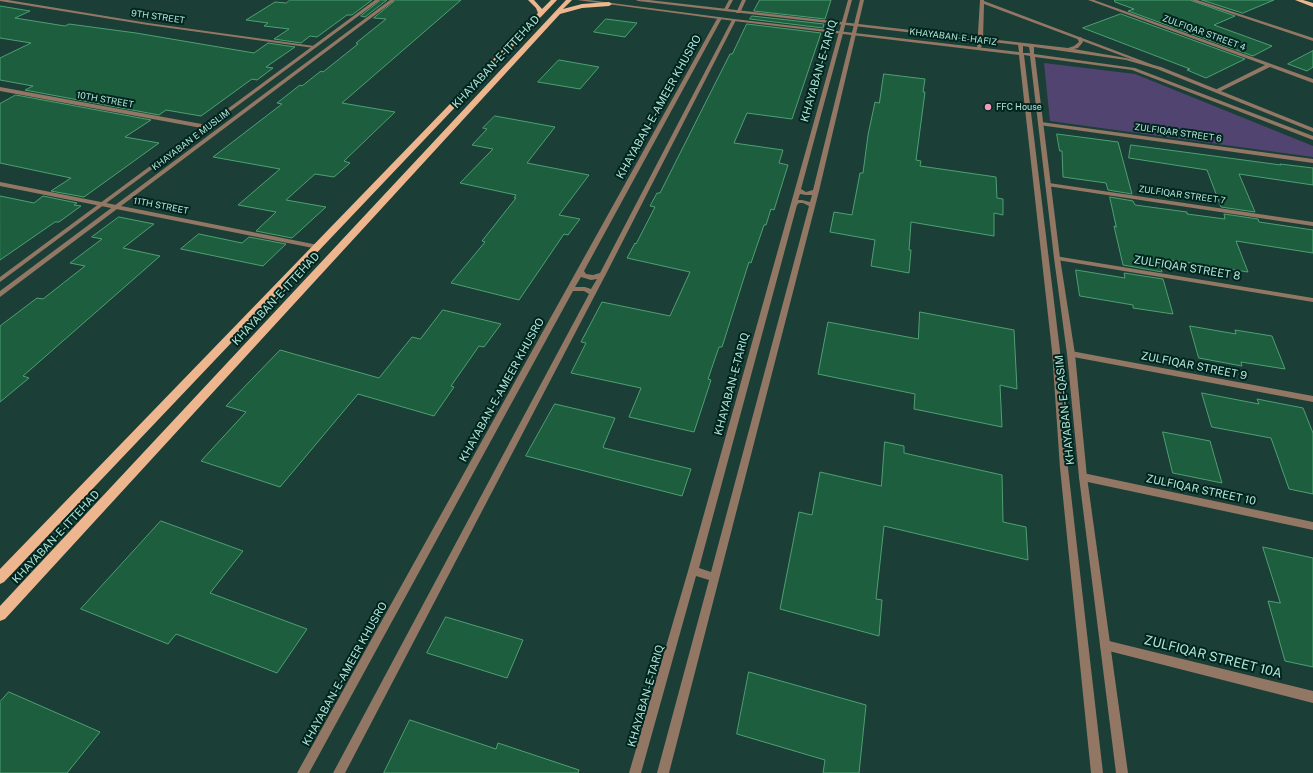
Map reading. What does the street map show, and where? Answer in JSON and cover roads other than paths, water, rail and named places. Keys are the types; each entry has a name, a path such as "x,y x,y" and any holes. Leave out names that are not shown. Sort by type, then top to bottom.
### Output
{"main road":[{"path":"531,0 539,7 541,14"},
{"name":"KHAYABAN-E-ITTEHAD","path":"0,578 554,0"},
{"name":"KHAYABAN-E-ITTEHAD","path":"0,615 569,0"},
{"path":"1298,0 1313,5"},
{"path":"559,12 582,6 609,4"}],"street":[{"name":"9TH STREET","path":"0,0 148,24 314,47"},
{"path":"0,280 378,0"},
{"name":"KHAYABAN E MUSLIM","path":"0,295 393,0"},
{"name":"KHAYABAN-E-HAFIZ","path":"580,0 841,33 855,30 981,40 1031,45 1126,59 1158,68 1313,130"},
{"name":"KHAYABAN-E-HAFIZ","path":"638,0 845,24 855,30 1133,69 1313,138"},
{"path":"725,10 731,0"},
{"path":"738,12 744,0"},
{"name":"KHAYABAN-E-TARIQ","path":"635,773 693,571 797,189 841,33 845,24 850,0"},
{"name":"KHAYABAN-E-TARIQ","path":"664,773 714,577 816,192 862,0"},
{"name":"ZULFIQAR STREET 4","path":"1090,0 1313,81"},
{"path":"1193,0 1313,40"},
{"path":"979,48 981,40 982,1 1158,68"},
{"name":"KHAYABAN-E-AMEER KHUSRO","path":"303,773 720,18"},
{"path":"339,773 603,274 734,20"},
{"path":"1069,50 1079,45 1081,42 1079,38"},
{"name":"KHAYABAN-E-QASIM","path":"1020,44 1056,351 1064,468 1097,773"},
{"name":"KHAYABAN-E-QASIM","path":"1031,45 1057,258 1071,354 1083,477 1122,773"},
{"path":"1217,92 1270,65"},
{"name":"10TH STREET","path":"0,89 207,127"},
{"path":"259,89 271,91"},
{"name":"ZULFIQAR STREET 6","path":"1041,124 1313,161"},
{"name":"11TH STREET","path":"0,184 318,247"},
{"name":"ZULFIQAR STREET 7","path":"1049,185 1313,224"},
{"path":"797,189 804,193 816,192"},
{"path":"793,205 796,202 802,201 812,206"},
{"path":"48,245 62,248"},
{"name":"ZULFIQAR STREET 8","path":"1057,258 1313,300"},
{"path":"581,271 583,275 590,278 603,274"},
{"path":"571,289 585,289 592,293"},
{"name":"ZULFIQAR STREET 9","path":"1071,354 1313,399"},
{"name":"ZULFIQAR STREET 10","path":"1083,477 1313,526"},
{"path":"693,571 714,577"},
{"name":"ZULFIQAR STREET 10A","path":"1105,644 1313,697"}],"place":[{"name":"FFC House","path":"988,107"}]}
